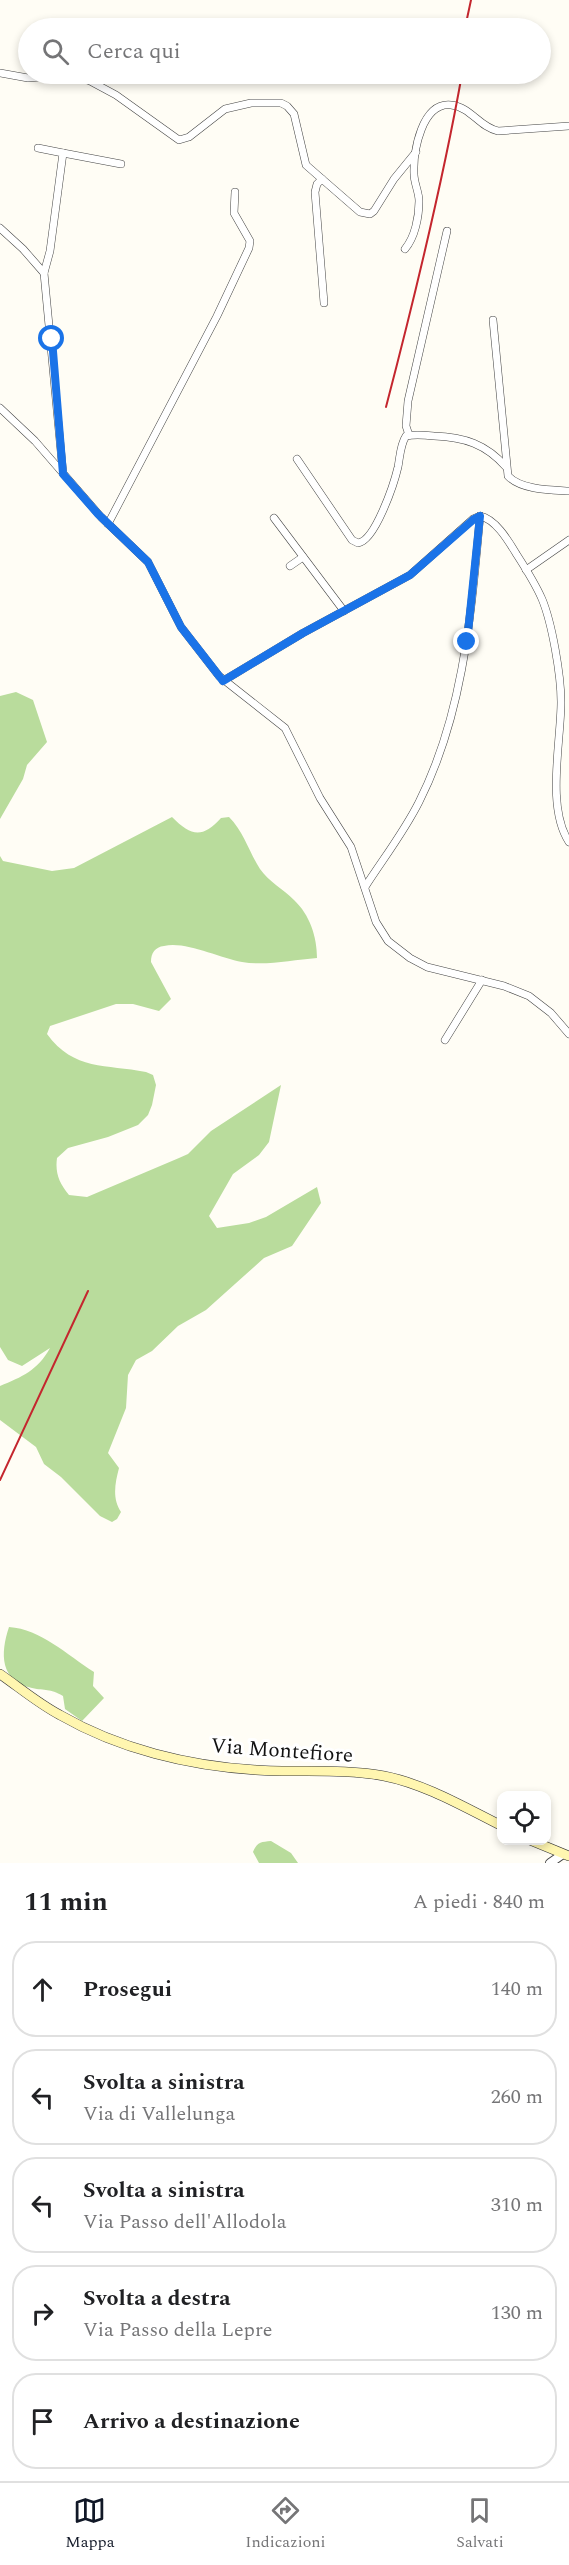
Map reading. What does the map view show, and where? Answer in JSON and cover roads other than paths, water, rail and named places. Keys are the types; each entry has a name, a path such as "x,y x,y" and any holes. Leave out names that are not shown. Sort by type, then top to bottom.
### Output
{"main road":[{"name":"Via Montefiore","path":"0,1674 70,1721 141,1749 186,1761 233,1768 383,1776 417,1786 497,1824"},
{"path":"542,1845 566,1855"}],"street":[{"path":"0,73 18,76"},
{"path":"95,84 122,99 180,140 187,138 217,113 229,108 259,102 283,104 294,114 306,165 360,212 370,214 374,211 399,171 417,151"},
{"path":"405,249 413,236 419,208 414,176 417,151 426,118 432,110 441,105 464,108 496,131 569,126"},
{"path":"38,148 121,164"},
{"path":"63,153 50,251 44,273 63,474"},
{"path":"322,179 317,184 315,192 324,303"},
{"path":"108,524 217,316 249,248 250,241 234,213 235,192"},
{"path":"0,228 20,245 44,273"},
{"path":"409,435 406,426 408,401 447,231"},
{"path":"493,320 508,476 516,482 539,488 569,491"},
{"path":"0,408 28,434 108,524 150,565 181,627 223,681 285,728 320,798 351,847 381,932 400,951 427,967 510,988 533,998 551,1013 569,1034"},
{"path":"297,459 350,538 360,543 368,538 384,507 396,473 404,439 409,435 449,437 472,442 489,450 506,467"},
{"path":"223,681 416,571 474,519 480,516 488,519 504,535 526,570 547,613 561,703 557,783 561,824 569,842"},
{"path":"364,887 418,803 443,742 467,642 480,516"},
{"path":"274,518 344,611"},
{"path":"526,570 569,540"},
{"path":"290,567 303,557"},
{"path":"445,1040 482,980"},
{"path":"550,1863 566,1855"}],"railway":[{"path":"467,18 471,0"},
{"path":"386,407 427,241 460,84"},
{"path":"0,1480 88,1291"}]}
